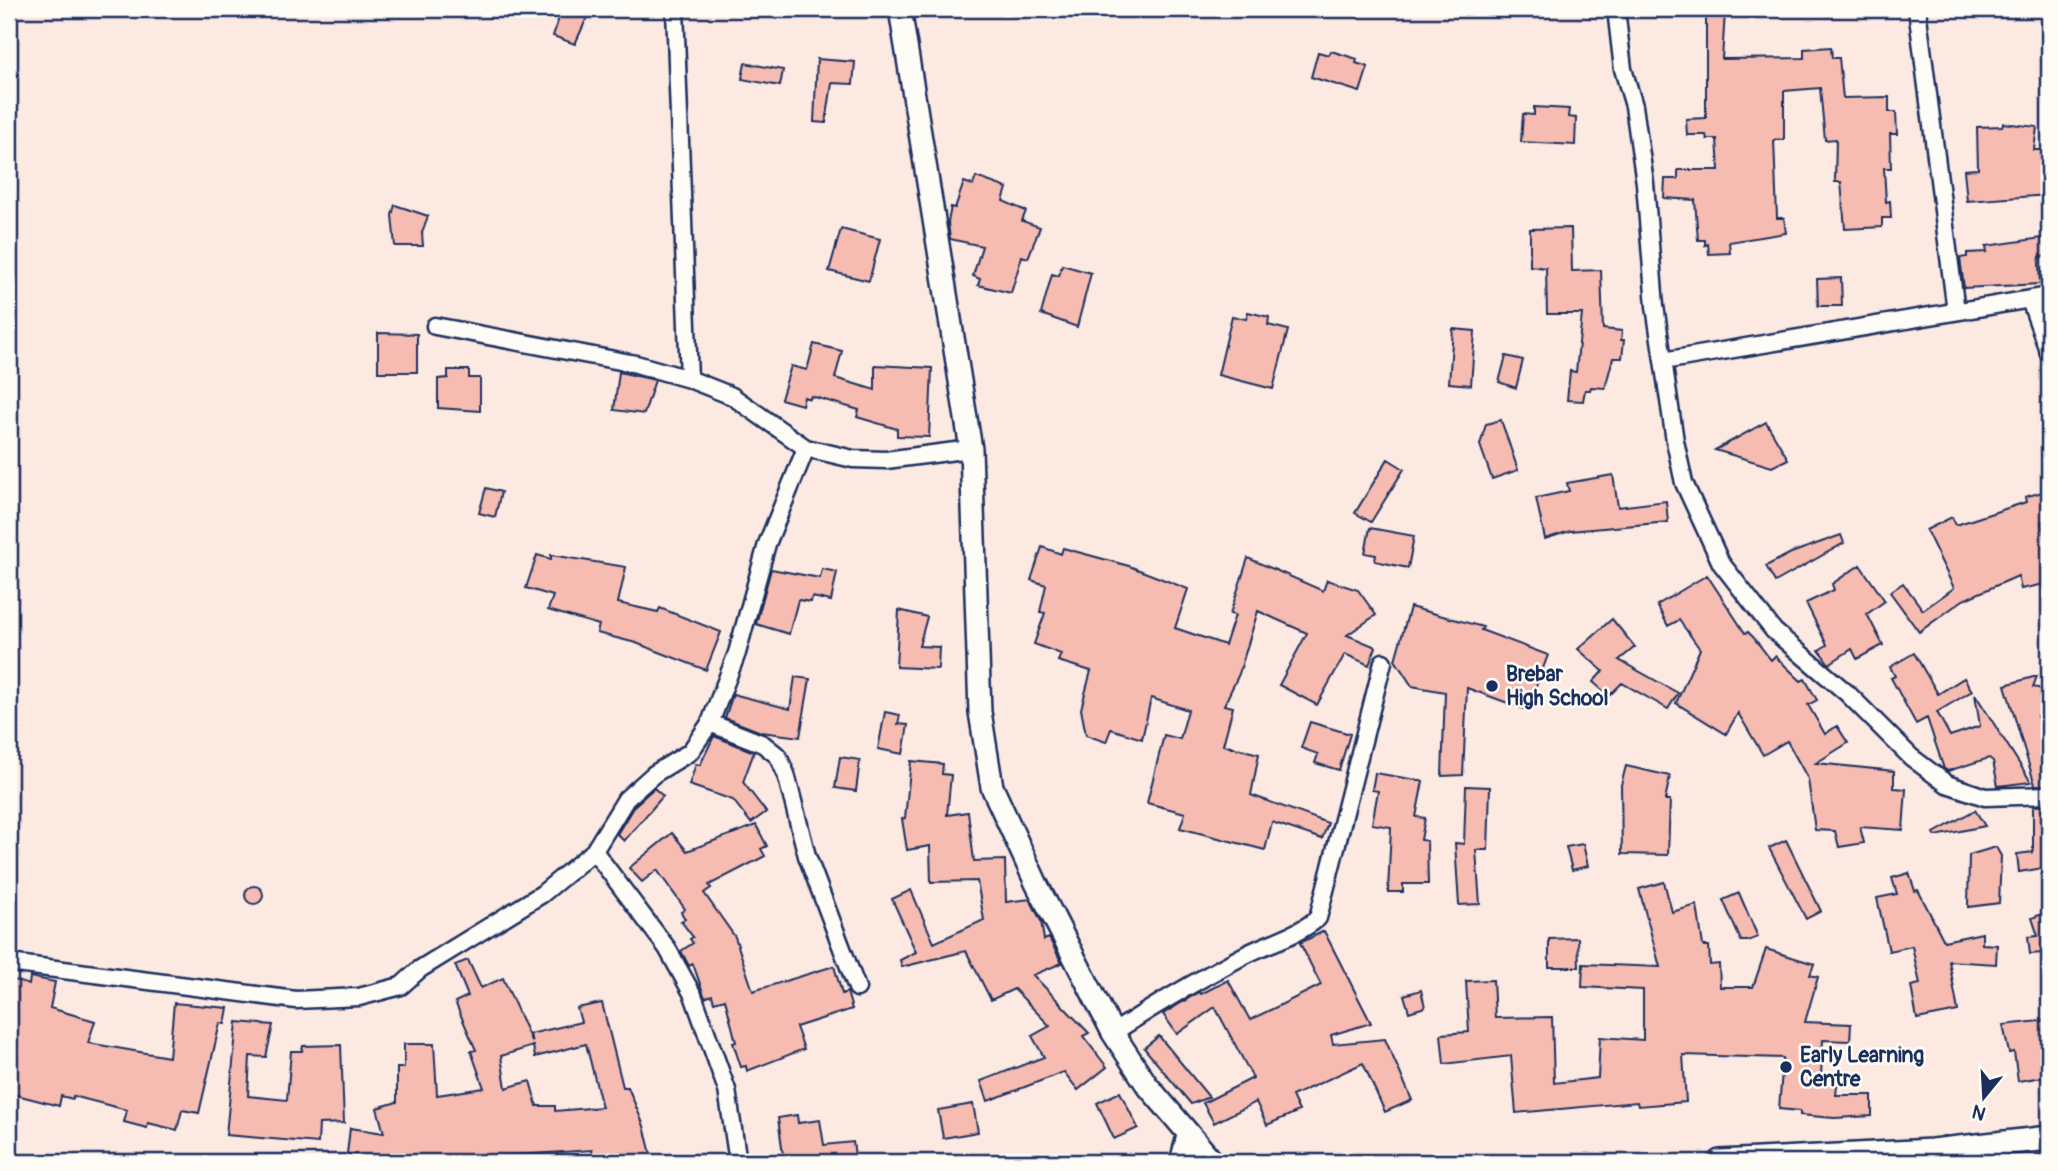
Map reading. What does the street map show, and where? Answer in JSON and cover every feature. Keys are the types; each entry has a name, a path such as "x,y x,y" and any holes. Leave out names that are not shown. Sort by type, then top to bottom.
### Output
{"main road":[{"path":"1720,1162 1931,1151 2049,1138"}],"street":[{"path":"675,9 689,379"},
{"path":"900,9 971,449 981,712 986,765 992,788 1037,885 1113,1033 1147,1085 1213,1162"},
{"path":"1616,9 1623,69 1634,106 1645,183 1663,361 1684,482 1700,523 1721,563 1774,631 1848,694 1911,757 1947,785 1984,797 2049,795"},
{"path":"1917,9 1956,311"},
{"path":"1663,361 2049,296"},
{"path":"2030,300 2049,353"},
{"path":"435,326 636,364 689,379 732,396 806,448 853,459 886,460 971,449"},
{"path":"9,963 296,999 359,997 401,986 420,969 542,894 594,851 626,799 654,774 690,752 710,723 737,653 767,544 806,448"},
{"path":"1113,1033 1166,997 1247,954 1307,928 1318,918 1383,662"},
{"path":"710,723 763,744 779,756 807,856 856,988"},
{"path":"594,851 667,947 693,995 727,1090 738,1162"},
{"path":"1181,1162 1188,1136"}],"building":[{"path":"562,9 591,9 575,44 553,36"},
{"path":"1706,11 1725,12 1722,59 1804,58 1804,49 1831,47 1832,58 1839,58 1843,98 1889,97 1889,112 1896,112 1897,134 1890,134 1891,168 1884,168 1886,202 1890,201 1891,218 1882,218 1882,227 1845,229 1841,182 1835,182 1836,139 1825,140 1820,88 1784,91 1784,140 1774,140 1777,218 1784,218 1786,233 1729,242 1730,253 1709,254 1705,240 1698,240 1695,200 1664,198 1665,179 1678,179 1678,170 1719,170 1717,139 1707,139 1706,135 1687,135 1686,119 1706,118"},
{"path":"1331,51 1357,59 1356,63 1368,67 1360,92 1311,77 1318,52 1329,55"},
{"path":"817,59 855,62 853,84 832,83 826,123 814,122"},
{"path":"745,63 783,70 780,86 742,79"},
{"path":"1534,107 1569,109 1568,117 1576,118 1575,145 1521,142 1523,114 1534,115"},
{"path":"2003,123 2037,127 2034,150 2049,150 2049,195 1967,201 1964,170 1978,169 1977,127 2002,126"},
{"path":"976,177 1007,188 1003,201 1026,211 1022,221 1040,227 1028,258 1022,256 1011,293 978,285 980,279 973,276 982,246 950,239 948,222 951,207 955,208 964,182 973,185"},
{"path":"395,205 428,216 422,233 423,246 395,246 392,215"},
{"path":"1571,228 1572,271 1601,270 1603,329 1622,331 1621,340 1624,340 1622,358 1613,358 1605,388 1591,387 1590,390 1585,390 1583,401 1567,400 1570,371 1576,372 1582,314 1547,314 1546,268 1530,266 1530,229"},
{"path":"841,229 880,239 869,281 829,271"},
{"path":"2049,237 2049,256 2040,257 2040,284 1964,288 1960,258 1967,257 1967,253 1987,252 1986,246"},
{"path":"1062,265 1091,273 1077,327 1041,314 1052,274 1059,276"},
{"path":"1841,278 1842,306 1818,306 1817,279"},
{"path":"1248,312 1269,317 1268,325 1288,330 1273,389 1218,375 1232,316 1246,319"},
{"path":"1453,329 1475,331 1471,385 1449,383"},
{"path":"378,333 417,334 417,372 378,372"},
{"path":"814,344 842,351 835,378 875,390 875,365 932,368 929,437 897,436 897,429 857,417 859,410 811,396 810,399 804,397 802,405 781,399 791,366 807,370"},
{"path":"1506,356 1523,360 1516,388 1499,382"},
{"path":"448,370 469,370 469,378 480,378 480,411 438,408 438,379 448,378"},
{"path":"619,372 655,380 644,414 614,410"},
{"path":"1501,420 1518,470 1492,479 1480,445 1486,424"},
{"path":"1766,422 1788,459 1772,467 1715,450"},
{"path":"1388,459 1404,469 1371,522 1355,513"},
{"path":"1613,475 1618,507 1666,501 1668,522 1570,531 1545,539 1536,498 1569,491 1567,483"},
{"path":"486,488 501,492 495,517 479,513"},
{"path":"2049,490 2049,520 2041,522 2049,549 2049,583 2021,589 2018,576 1963,600 1919,632 1890,592 1903,583 1923,610 1954,588 1926,530 1952,517 1956,525 2026,502 2025,497"},
{"path":"1370,528 1414,536 1408,568 1375,561 1376,555 1365,553"},
{"path":"1841,535 1844,543 1775,582 1766,566 1791,553"},
{"path":"1042,547 1061,554 1063,548 1129,566 1188,589 1175,628 1225,645 1235,615 1230,614 1248,558 1323,591 1327,580 1358,590 1376,615 1347,635 1376,647 1369,665 1345,654 1317,705 1279,685 1307,633 1258,611 1239,674 1224,705 1233,707 1223,745 1259,754 1251,795 1328,823 1322,839 1272,822 1265,850 1180,828 1185,813 1147,803 1164,735 1180,739 1188,710 1151,698 1142,739 1111,729 1106,742 1086,735 1081,709 1091,671 1058,661 1061,654 1034,644 1045,613 1040,612 1046,585 1031,580"},
{"path":"537,555 626,567 618,603 658,612 660,608 721,632 706,670 636,643 597,633 599,625 548,610 553,596 526,588"},
{"path":"1860,565 1885,601 1867,614 1883,645 1857,659 1852,649 1829,664 1819,650 1827,645 1806,603 1834,590 1832,584"},
{"path":"771,569 820,578 822,569 837,572 831,601 812,597 811,602 798,600 789,634 756,624"},
{"path":"1707,575 1745,633 1748,632 1753,637 1771,660 1775,656 1801,681 1805,679 1817,700 1808,705 1825,734 1837,726 1848,743 1816,763 1894,771 1894,788 1906,789 1903,830 1860,827 1864,843 1839,847 1835,831 1815,830 1808,779 1787,741 1763,755 1738,713 1726,734 1676,703 1700,649 1679,620 1668,626 1657,605"},
{"path":"1410,607 1483,627 1481,630 1548,655 1527,710 1467,688 1463,775 1442,776 1445,692 1412,686 1395,660"},
{"path":"899,610 927,617 919,646 939,647 938,669 896,667"},
{"path":"1612,619 1635,647 1619,660 1678,693 1668,709 1622,683 1609,696 1593,682 1603,671 1578,649"},
{"path":"1914,653 1938,694 1964,678 1972,691 1937,712 1950,736 1980,726 1975,694 2031,782 1998,786 1993,761 1989,758 1948,771 1944,769 1927,718 1916,724 1891,678 1895,676 1890,667"},
{"path":"2037,676 2033,687 2047,690 2041,716 2037,716 2049,754 2049,785 2035,785 2005,685"},
{"path":"795,677 810,679 800,737 761,732 725,718 733,694 790,709"},
{"path":"885,712 900,715 898,724 908,725 903,754 878,749"},
{"path":"1310,722 1350,734 1339,770 1315,763 1318,754 1301,748"},
{"path":"714,736 754,752 743,782 766,812 751,823 733,800 689,785 696,764 700,765"},
{"path":"840,757 860,760 856,791 835,788"},
{"path":"911,761 943,764 942,774 951,775 947,815 968,812 974,861 1005,860 1006,902 1030,899 1041,921 1044,940 1049,938 1062,963 1033,975 1089,1033 1083,1036 1107,1067 1078,1090 1064,1072 988,1101 981,1081 1044,1057 1032,1036 1050,1026 1014,989 991,1000 966,951 902,967 900,960 916,952 892,899 911,890 934,943 984,920 977,881 931,882 930,846 907,850 902,819 905,818"},
{"path":"1626,766 1670,776 1665,800 1670,800 1668,855 1622,854 1621,785"},
{"path":"1375,773 1423,781 1416,817 1425,818 1421,840 1427,841 1428,884 1403,884 1403,892 1388,892 1391,827 1372,824 1378,791 1372,790"},
{"path":"1466,786 1490,787 1488,850 1476,850 1480,904 1459,905 1455,843 1464,844"},
{"path":"654,788 663,796 624,841 617,834 634,806"},
{"path":"2049,805 2049,867 2019,872 2017,854 2033,852 2033,806"},
{"path":"1975,810 1985,826 1936,836 1934,833"},
{"path":"756,825 767,846 761,849 765,856 709,885 711,888 704,893 735,937 753,991 834,966 842,994 847,992 852,1009 796,1027 804,1049 747,1071 746,1066 741,1067 733,1043 736,1042 725,999 714,1002 712,995 705,998 693,964 689,966 681,951 693,943 690,939 693,937 681,921 685,919 681,912 685,909 657,870 642,882 629,868 672,833 687,851"},
{"path":"1786,840 1821,911 1806,919 1769,848"},
{"path":"1583,844 1588,866 1572,870 1566,847"},
{"path":"1996,847 2001,856 1999,903 1968,907 1969,855"},
{"path":"1909,873 1915,891 1918,890 1944,941 1982,933 1982,944 1997,945 1996,964 1949,961 1958,1011 1917,1019 1911,986 1920,984 1912,946 1889,951 1877,898 1897,894 1892,878"},
{"path":"1664,882 1672,912 1697,905 1703,946 1709,946 1710,965 1719,964 1720,987 1753,987 1766,949 1814,964 1810,975 1818,977 1805,1022 1851,1024 1850,1041 1823,1040 1821,1075 1838,1076 1836,1095 1872,1095 1872,1116 1834,1118 1800,1115 1800,1111 1779,1109 1783,1058 1683,1055 1686,1102 1638,1106 1637,1102 1516,1113 1511,1056 1444,1064 1441,1034 1469,1032 1466,981 1493,980 1495,1018 1552,1017 1554,1083 1598,1078 1600,1037 1643,1040 1643,990 1582,987 1583,964 1660,967 1639,889"},
{"path":"250,886 258,886 263,895 261,902 250,904 245,899 245,891"},
{"path":"1739,893 1758,937 1748,941 1741,941 1723,900"},
{"path":"2049,911 2049,960 2045,961 2043,953 2030,954 2028,937 2038,936 2032,918"},
{"path":"1324,931 1371,1023 1331,1035 1333,1044 1385,1039 1412,1100 1385,1112 1363,1063 1292,1096 1299,1111 1267,1125 1256,1102 1214,1123 1203,1103 1253,1078 1215,1007 1177,1034 1163,1014 1199,992 1201,994 1228,980 1250,1020 1321,985 1300,943"},
{"path":"1578,938 1579,967 1549,967 1549,939"},
{"path":"468,960 481,988 503,978 532,1043 530,1034 581,1022 577,1008 602,1003 623,1087 628,1087 644,1126 653,1162 594,1162 592,1150 473,1158 389,1157 388,1160 347,1154 350,1128 384,1133 377,1108 397,1102 397,1068 404,1068 404,1044 434,1044 437,1095 484,1088 471,1051 476,1050 455,1002 468,996 455,965","holes":["586,1044 602,1107 555,1111 555,1106 537,1106 530,1081 506,1088 501,1056 533,1046 535,1057"]},
{"path":"30,977 55,982 50,1008 95,1021 88,1043 169,1057 174,1003 228,1008 225,1024 220,1023 199,1113 182,1110 177,1130 148,1123 147,1128 124,1122 127,1110 73,1096 73,1099 61,1096 59,1106 9,1093 9,978 29,985"},
{"path":"1421,990 1425,1007 1409,1012 1404,995"},
{"path":"2049,1020 2049,1076 2018,1081 2014,1052 2009,1053 2003,1025"},
{"path":"237,1022 273,1025 266,1057 250,1056 248,1096 287,1100 291,1051 302,1051 303,1046 341,1045 344,1123 319,1124 318,1143 226,1135"},
{"path":"1159,1036 1209,1097 1191,1104 1144,1048"},
{"path":"1120,1092 1138,1128 1114,1139 1097,1103"},
{"path":"973,1104 978,1132 943,1138 938,1110"},
{"path":"797,1115 798,1123 820,1120 824,1145 853,1142 856,1162 784,1162 778,1118"}],"place":[{"name":"Brebar High School","path":"1492,686"},
{"name":"Early Learning Centre","path":"1786,1067"}]}
